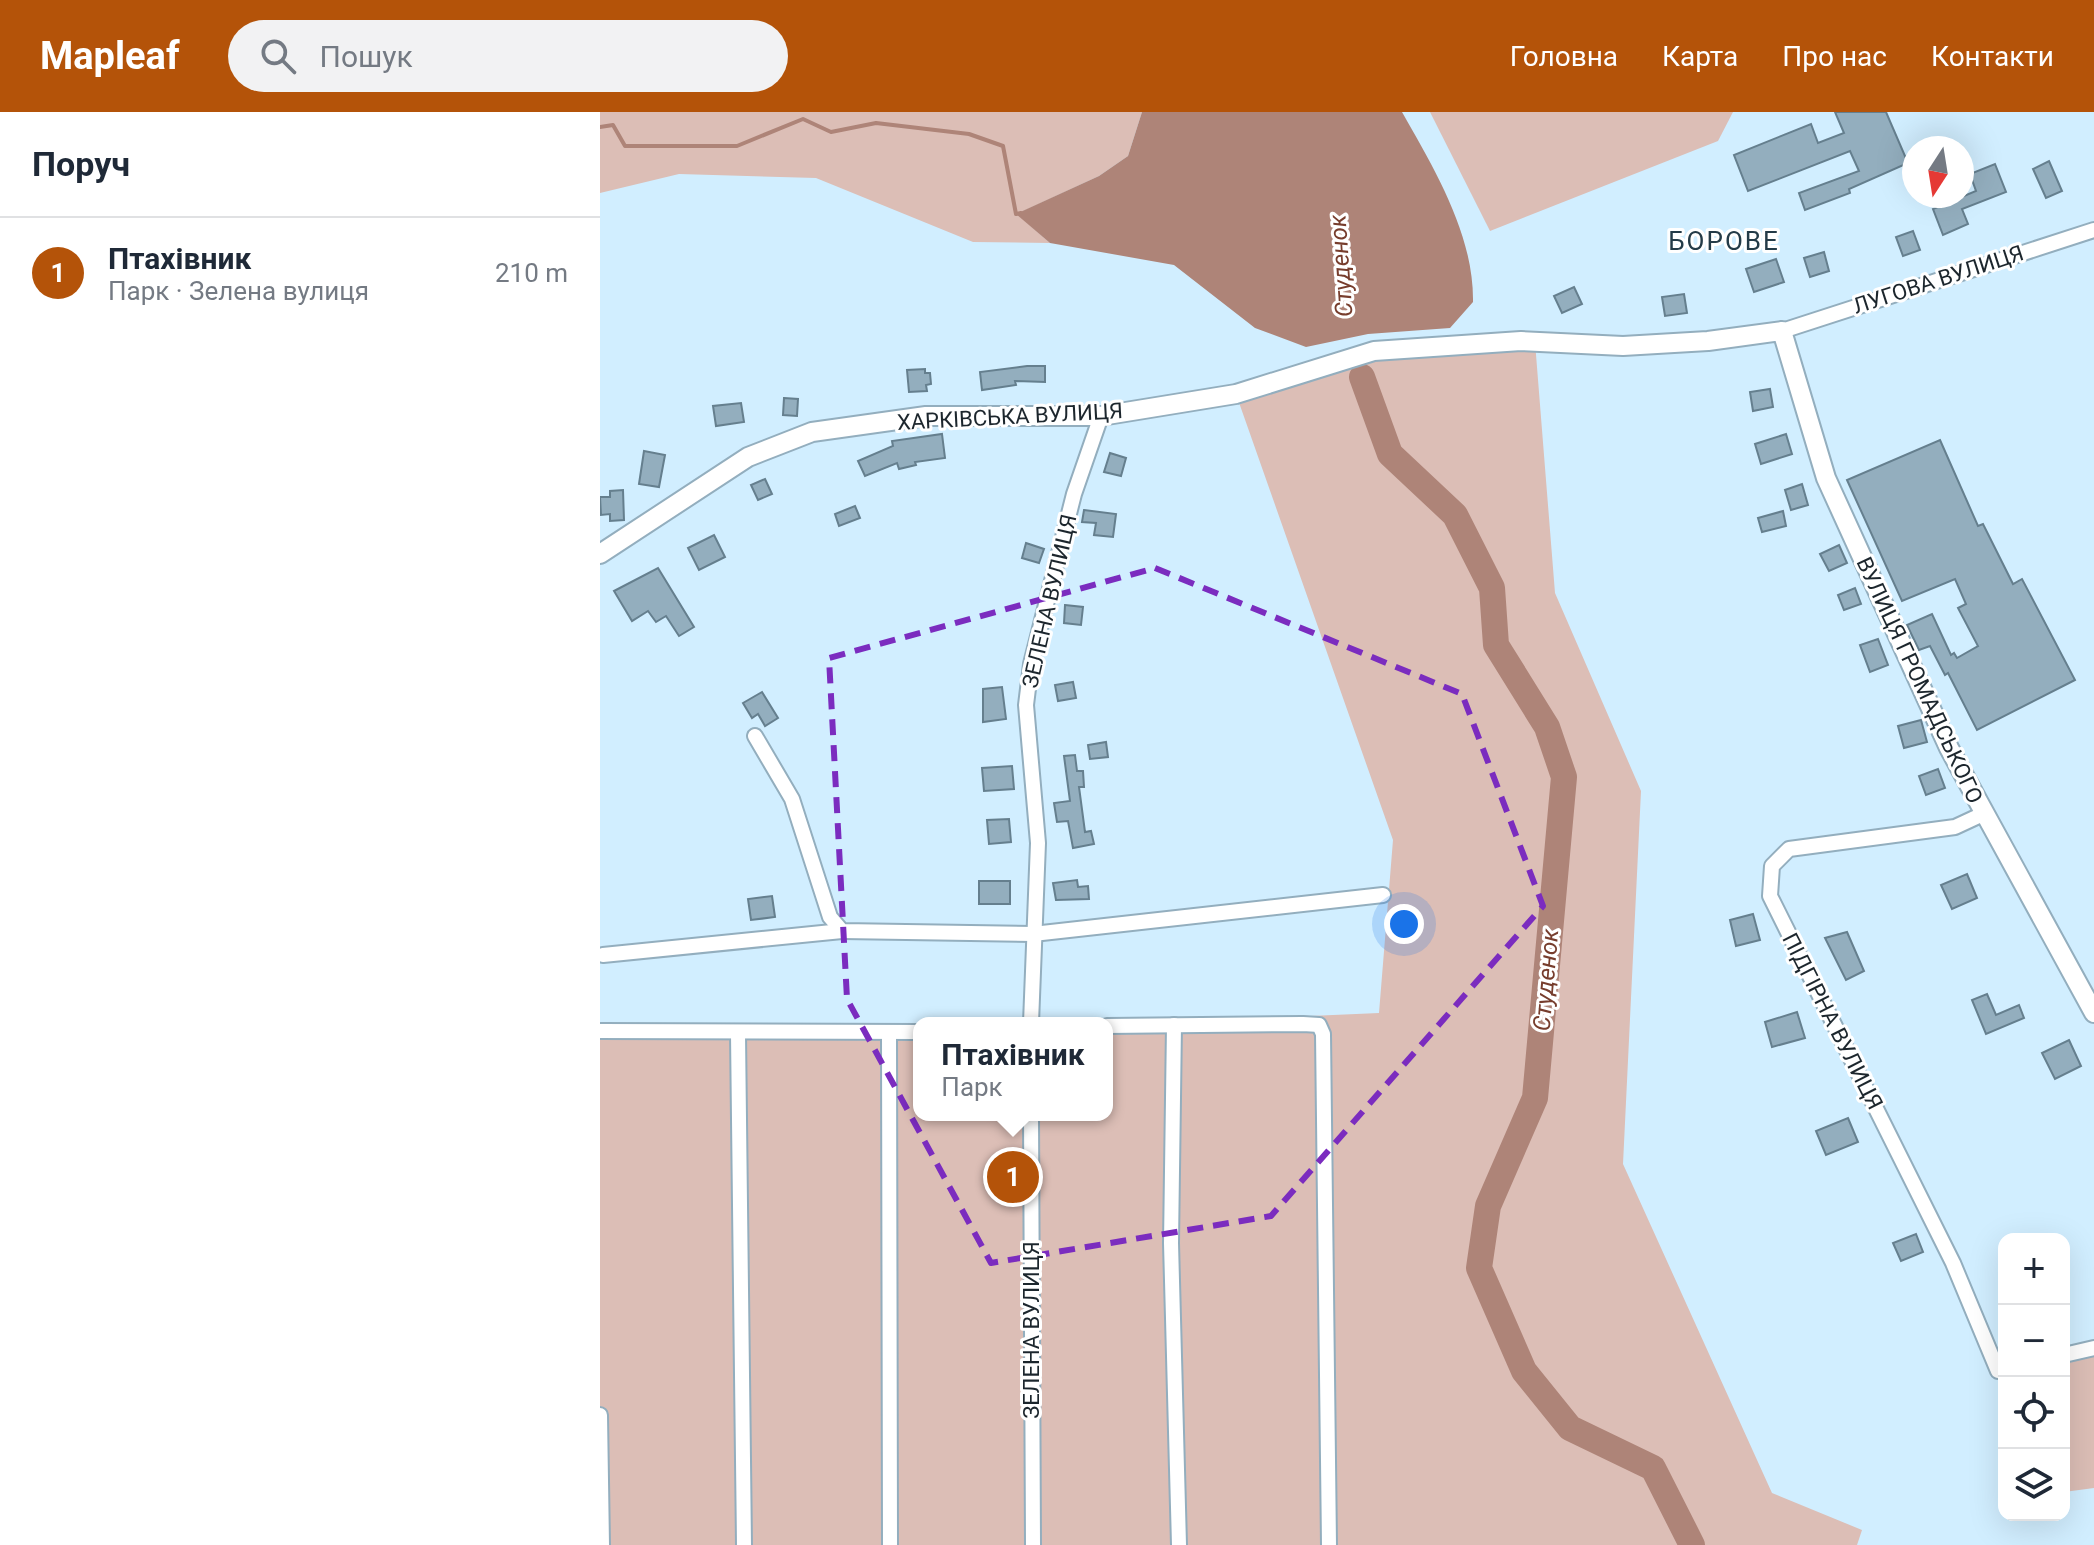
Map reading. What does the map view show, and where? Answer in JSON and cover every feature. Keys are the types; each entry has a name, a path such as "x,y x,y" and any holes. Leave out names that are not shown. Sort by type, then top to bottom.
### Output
{"street":[{"name":"ЛУГОВА ВУЛИЦЯ","path":"1782,331 2094,230"},
{"name":"ХАРКІВСЬКА ВУЛИЦЯ","path":"600,554 748,457 812,432 926,416 1101,416 1236,394 1374,351 1521,341 1623,346 1708,341 1782,331"},
{"name":"ВУЛИЦЯ ГРОМАДСЬКОГО","path":"1782,331 1826,478 1949,748 2094,1013"},
{"name":"ЗЕЛЕНА ВУЛИЦЯ","path":"1031,1017 1038,843 1026,705 1029,677 1074,494 1101,416"},
{"path":"755,736 792,799 830,917 842,931"},
{"name":"ПІДГІРНА ВУЛИЦЯ","path":"1983,814 1955,827 1789,849 1772,866 1770,896 1953,1263 1998,1371"},
{"path":"603,955 842,931 1033,934 1383,895"},
{"path":"1113,1026 1303,1024 1319,1025 1323,1034 1329,1545"},
{"path":"1174,1025 1171,1243 1179,1545"},
{"path":"600,1031 913,1032"},
{"path":"738,1034 744,1545"},
{"path":"889,1034 890,1545"},
{"name":"ЗЕЛЕНА ВУЛИЦЯ","path":"1031,1121 1033,1545"},
{"path":"2070,1354 2094,1348"},
{"path":"600,1415 602,1545"}],"highlighted area":[{"path":"1155,568 1462,694 1543,906 1271,1216 991,1263 847,999 829,658"}],"shaded area":[{"path":"600,112 1142,112 1128,156 1099,176 1017,214 1050,243 973,242 816,178 679,174 600,193"},
{"path":"1430,112 1733,112 1718,141 1490,231"},
{"path":"1535,342 1555,593 1641,791 1623,1164 1772,1493 1862,1530 1857,1545 600,1545 600,1031 913,1032 913,1121 1113,1121 1113,1025 1379,1013 1393,840 1236,394 1374,351"},
{"path":"2094,1348 2094,1488 2070,1491 2070,1377 2070,1354"}],"water":[{"path":"1142,112 1402,112 1439,180 1460,228 1472,277 1473,302 1450,328 1368,334 1306,347 1255,328 1174,265 1050,243 1016,214 1099,176 1128,156"}],"building":[{"path":"1835,112 1886,112 1902,149 1902,166 1849,189 1850,193 1805,210 1799,193 1859,171 1850,151 1748,191 1734,155 1811,124 1818,143 1844,133"},
{"path":"2049,161 2062,191 2046,198 2033,169"},
{"path":"1995,164 2006,192 1974,204 1974,172"},
{"path":"1965,208 1962,209 1968,224 1943,235 1933,209"},
{"path":"1913,231 1920,250 1903,256 1896,237"},
{"path":"1824,252 1829,271 1810,277 1804,258"},
{"path":"1776,259 1784,282 1754,292 1746,269"},
{"path":"1574,287 1582,304 1562,313 1554,296"},
{"path":"1684,294 1687,313 1665,316 1662,297"},
{"path":"1045,366 1045,382 1015,381 1016,385 982,390 980,372"},
{"path":"925,369 925,373 930,373 931,384 926,385 927,391 909,392 907,370"},
{"path":"1770,389 1773,407 1753,411 1750,392"},
{"path":"784,398 798,399 797,416 783,415"},
{"path":"741,403 744,422 716,426 713,406"},
{"path":"942,434 945,458 915,462 916,465 899,469 897,463 865,476 858,461 893,446 892,441"},
{"path":"1786,434 1792,454 1761,464 1755,444"},
{"path":"1940,440 1978,526 1983,524 2013,584 2022,579 2075,680 1977,730 1948,673 1945,675 1930,646 1919,650 1907,625 1932,614 1951,655 1954,653 1957,658 1978,646 1958,608 1966,604 1955,579 1902,601 1847,480"},
{"path":"644,451 665,455 659,487 639,484"},
{"path":"1110,453 1126,458 1121,476 1104,472"},
{"path":"765,479 772,494 758,500 751,485"},
{"path":"1802,484 1808,505 1791,510 1785,490"},
{"path":"623,490 624,520 610,521 610,514 601,515 600,497 610,497 610,491"},
{"path":"855,506 860,518 839,526 835,514"},
{"path":"1084,510 1116,514 1113,537 1094,535 1096,523 1082,522"},
{"path":"1783,511 1786,526 1762,532 1758,518"},
{"path":"714,535 725,557 699,570 688,548"},
{"path":"1026,543 1044,549 1039,563 1022,558"},
{"path":"1839,545 1847,563 1829,571 1820,554"},
{"path":"658,568 694,627 679,636 666,616 656,622 648,611 632,621 614,591"},
{"path":"1855,588 1861,604 1844,610 1838,595"},
{"path":"1065,605 1083,607 1081,625 1064,623"},
{"path":"1878,639 1888,665 1870,672 1860,645"},
{"path":"1073,682 1076,698 1058,701 1055,685"},
{"path":"1002,687 1006,719 983,722 983,689"},
{"path":"762,692 778,718 765,726 758,714 752,718 743,703"},
{"path":"1921,720 1927,742 1904,748 1898,726"},
{"path":"1106,742 1108,757 1090,759 1088,745"},
{"path":"1075,755 1077,771 1083,771 1084,787 1079,787 1085,832 1091,831 1094,844 1073,848 1068,821 1057,822 1054,803 1070,801 1064,756"},
{"path":"1012,766 1014,789 984,791 982,768"},
{"path":"1938,769 1945,788 1926,795 1919,776"},
{"path":"1009,819 1011,842 989,844 987,820"},
{"path":"1967,874 1977,898 1952,909 1941,885"},
{"path":"1077,880 1078,887 1088,886 1089,899 1056,900 1053,883"},
{"path":"979,881 1010,881 1010,904 979,904"},
{"path":"772,896 775,917 751,920 748,899"},
{"path":"1753,914 1760,940 1736,946 1730,920"},
{"path":"1847,932 1864,971 1846,980 1825,938"},
{"path":"1987,994 1996,1015 2019,1005 2024,1018 1986,1034 1972,1000"},
{"path":"1797,1012 1805,1038 1772,1047 1765,1022"},
{"path":"2069,1040 2081,1066 2055,1079 2042,1053"},
{"path":"1848,1118 1858,1142 1826,1155 1816,1131"},
{"path":"1916,1234 1923,1252 1901,1261 1893,1243"}],"waterway":[{"path":"600,127 613,125 625,146 737,146 803,119 831,132 876,123 969,134 1003,146 1016,214 1021,213"},
{"name":"Студенок","path":"1362,377 1390,454 1455,515 1492,588 1496,645 1547,727 1564,777 1535,1098 1488,1206 1479,1268 1524,1371 1570,1428 1653,1468 1692,1545"}],"place":[{"name":"Птахівник","path":"1013,1177"}],"district":[{"name":"БОРОВЕ","path":"1724,241"}]}
